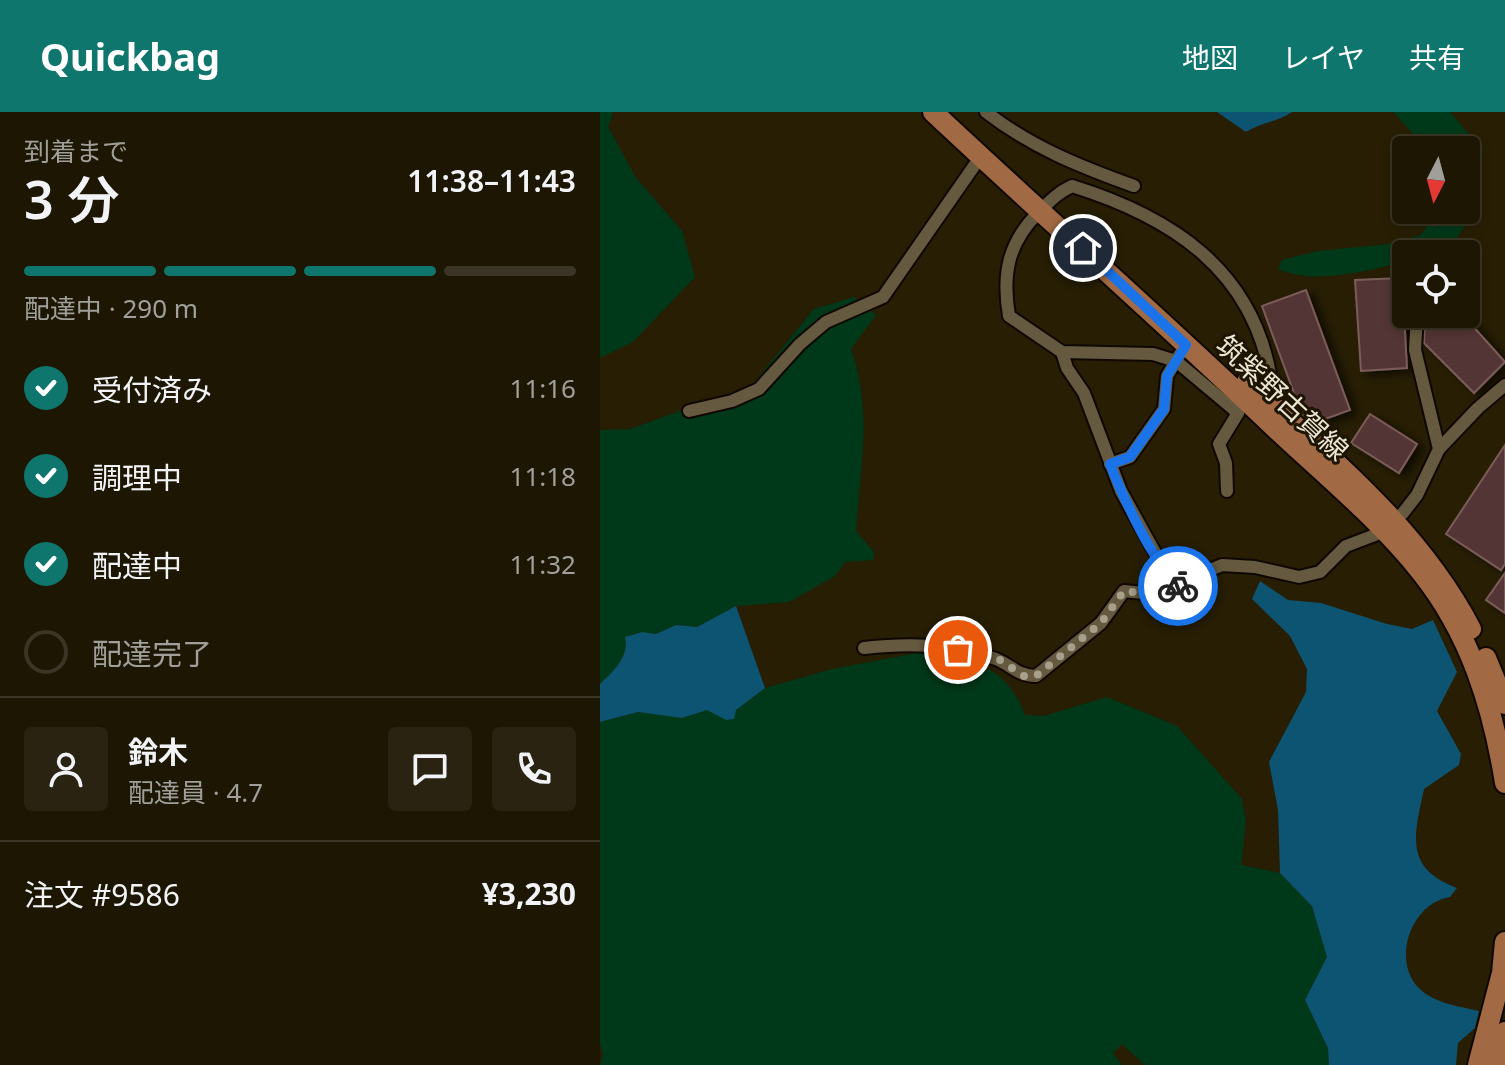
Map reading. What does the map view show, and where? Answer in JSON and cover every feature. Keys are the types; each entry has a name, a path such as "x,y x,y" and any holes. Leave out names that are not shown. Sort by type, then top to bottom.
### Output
{"main road":[{"name":"筑紫野古賀線","path":"933,112 981,156 1045,206 1257,400 1451,590 1505,704"},
{"name":"筑紫野古賀線","path":"952,112 1045,206 1181,353 1257,400"},
{"name":"筑紫野古賀線","path":"1495,678 1498,736 1505,783"},
{"path":"1478,1065 1502,973 1505,942"},
{"path":"1495,1065 1505,1032"}],"street":[{"path":"986,112 1011,132 1049,152 1134,186"},
{"path":"689,411 732,401 759,389 800,344 826,322 883,297 981,156"},
{"path":"1227,491 1226,463 1219,444 1238,413 1181,353 1062,352 1009,316 1004,286 1008,259 1022,229 1045,206 1072,186 1166,225 1194,244 1221,270 1256,323 1271,379 1257,400"},
{"path":"1416,328 1415,350 1439,449"},
{"path":"1062,352 1067,368 1084,393 1121,491 1158,558 1166,569 1191,580"},
{"path":"1110,464 1130,457 1164,409 1167,376 1181,353"},
{"path":"864,648 916,642 979,654 1000,660 1024,676 1036,676 1101,623 1124,591 1153,594 1222,565 1255,567 1299,577 1320,572 1346,546 1389,526 1417,495 1439,449 1469,416 1505,385"}],"green space":[{"path":"600,112 613,112 608,127 636,178 682,231 695,277 633,342 600,358"},
{"path":"1393,112 1450,112 1470,136 1415,136"},
{"path":"1428,224 1466,224 1454,240 1403,240 1421,235"},
{"path":"1392,243 1392,265 1325,276 1293,274 1278,269 1282,260 1318,251"},
{"path":"854,297 876,315 851,349 862,395 863,418 856,531 874,552 873,560 845,562 835,576 789,602 736,606 697,627 676,625 656,634 642,632 626,637 623,657 600,684 600,430 630,429 752,385 814,309"},
{"path":"917,653 983,666 1006,683 1025,715 1044,716 1107,697 1177,726 1242,799 1246,821 1241,865 1280,873 1312,905 1327,957 1305,1000 1328,1048 1329,1065 1145,1065 1122,1044 1113,1053 1122,1065 600,1065 603,1055 600,1043 600,722 638,712 682,718 707,710 736,710 765,688 832,669"}],"water":[{"path":"1217,112 1292,112 1246,132"},
{"path":"1260,581 1288,600 1321,603 1387,624 1412,629 1433,620 1457,672 1437,711 1461,754 1459,765 1424,789 1416,836 1417,849 1428,871 1457,888 1450,897 1437,901 1417,919 1410,932 1406,959 1416,985 1429,996 1479,1011 1475,1028 1458,1043 1456,1065 1329,1065 1328,1048 1305,1000 1327,957 1312,906 1280,873 1278,810 1269,762 1306,692 1307,669 1290,636 1252,599"},
{"path":"736,606 765,688 736,710 734,719 726,720 707,710 682,718 638,712 600,722 600,684 623,657 625,637 642,632 656,634 676,625 697,627"}],"building":[{"path":"1392,278 1392,328 1405,328 1407,368 1361,371 1355,280"},
{"path":"1306,290 1350,410 1306,426 1262,306"},
{"path":"1425,328 1475,328 1505,362 1474,393 1424,343"},
{"path":"1370,414 1417,444 1399,473 1351,443"},
{"path":"1505,445 1505,564 1501,570 1446,534"},
{"path":"1505,573 1505,613 1486,600"}],"way so far":[{"path":"958,650 1000,660 1024,676 1036,676 1101,623 1124,591 1153,594 1178,586"}],"route":[{"path":"1083,248 1186,345 1167,376 1164,409 1146,430 1130,457 1110,464 1121,491 1158,558 1166,569 1191,580 1178,586"}]}
